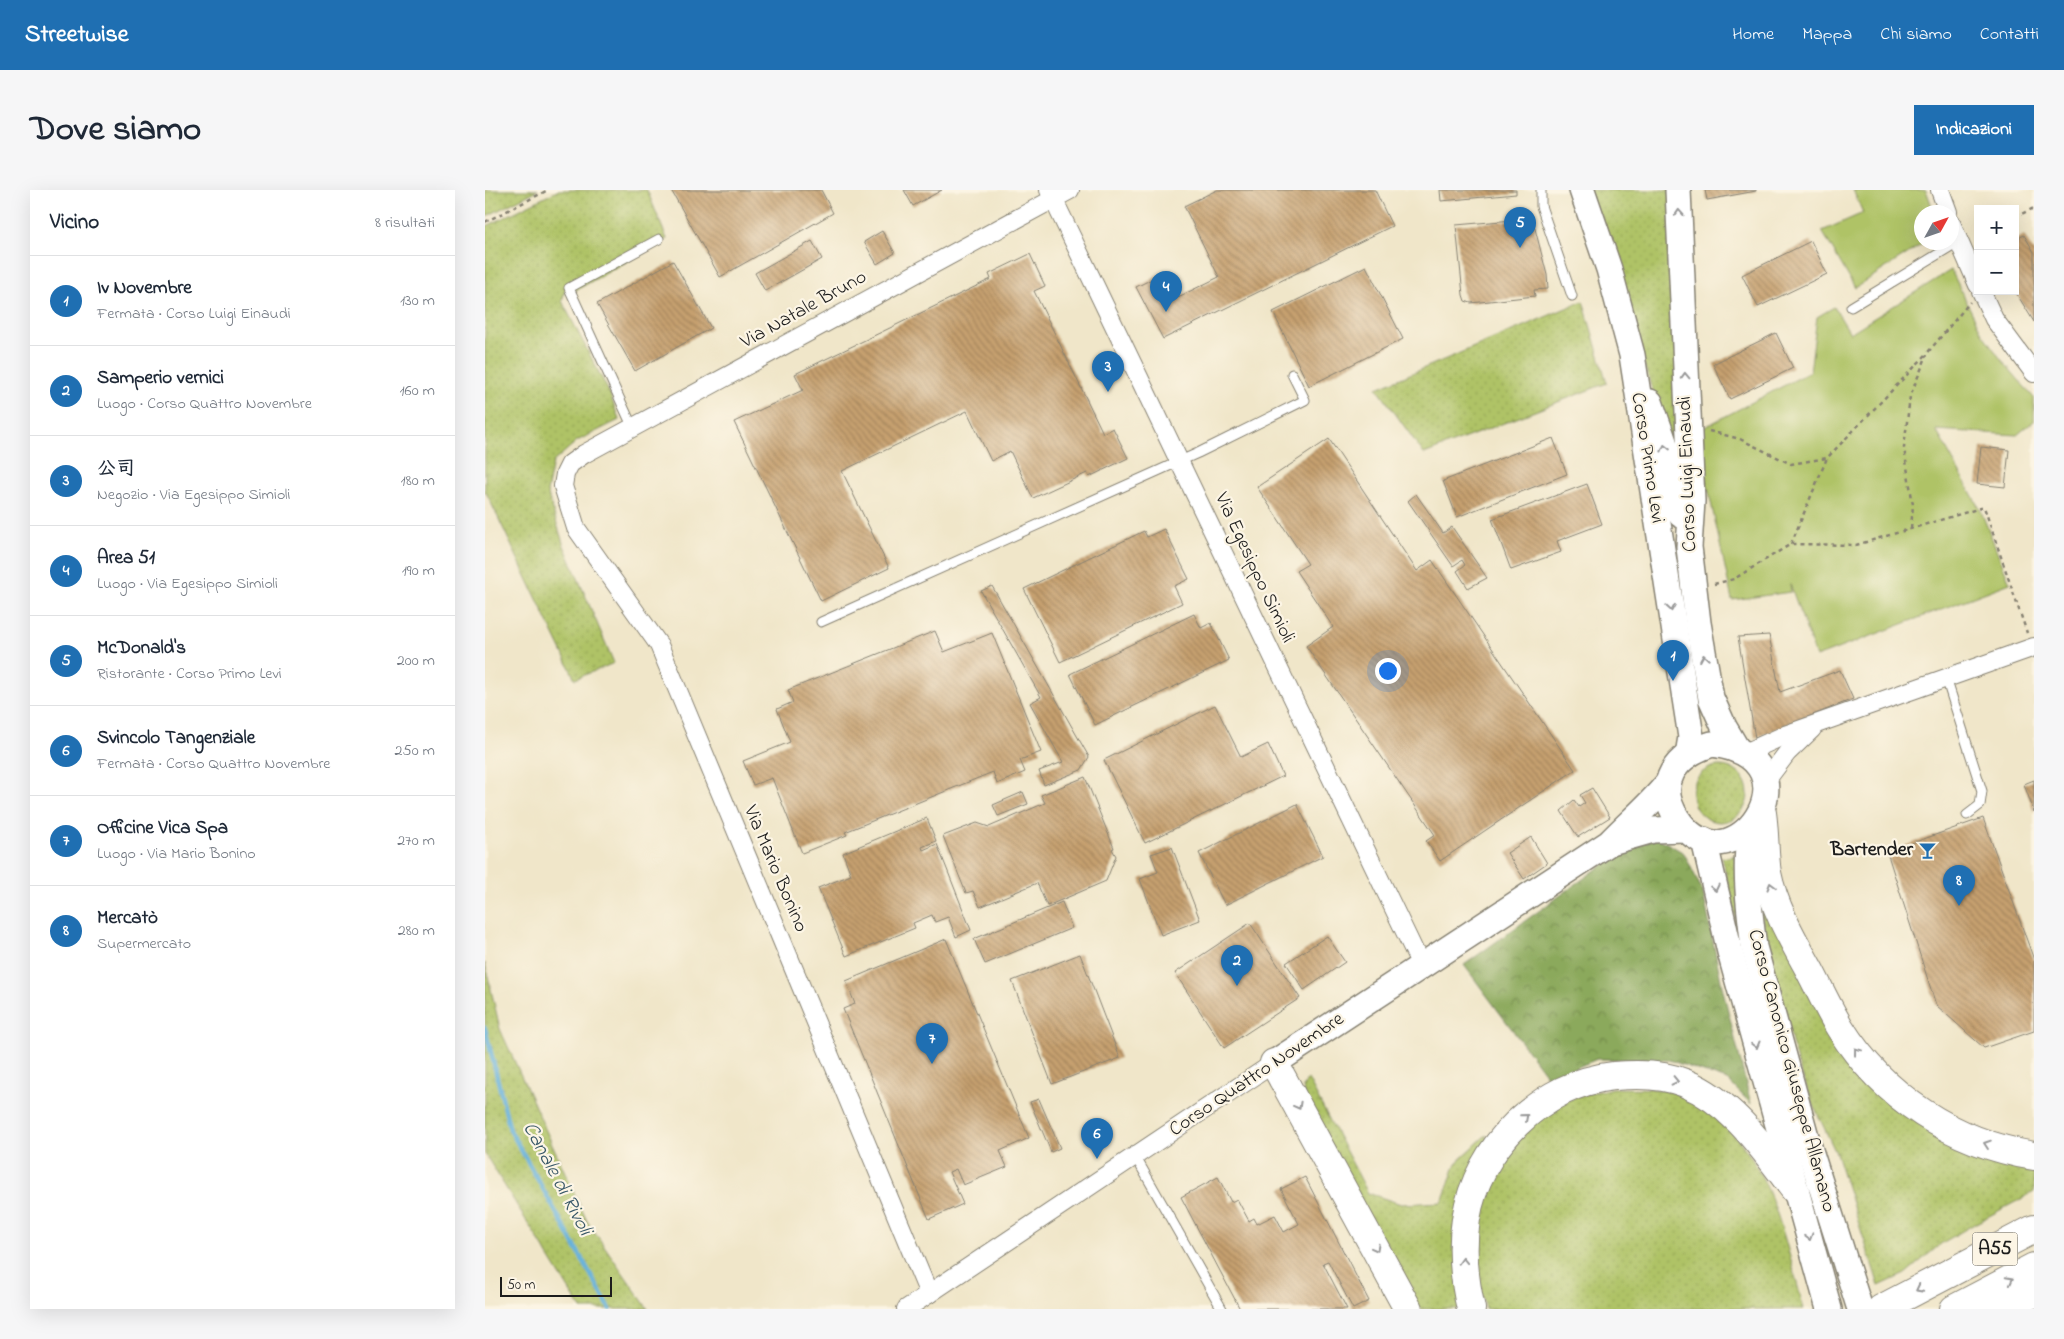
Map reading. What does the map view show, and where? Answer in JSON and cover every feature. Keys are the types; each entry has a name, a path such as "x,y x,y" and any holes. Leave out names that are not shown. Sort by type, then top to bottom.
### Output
{"highway":[{"path":"1756,821 1775,901 1789,932 1840,1028 1859,1055 1901,1098 1927,1117 1986,1145 2034,1156"},
{"path":"1274,1063 1408,1309"},
{"path":"1471,1309 1464,1280 1463,1247 1466,1217 1473,1189 1485,1163 1502,1139 1547,1098 1568,1087 1594,1078 1624,1075 1659,1077 1685,1083 1710,1096 1734,1115 1750,1132 1795,1190"},
{"name":"A55","path":"1881,1309 2034,1229"},
{"name":"A55","path":"1954,1309 2034,1266"},
{"path":"1975,1309 1996,1306 2034,1294"}],"main road":[{"name":"Corso Primo Levi","path":"1582,190 1609,269 1632,355 1664,442 1689,547"},
{"name":"Corso Luigi Einaudi","path":"1678,190 1687,426 1692,501 1689,547 1698,623 1711,698 1724,728 1741,751"},
{"name":"Corso Primo Levi","path":"1632,355 1664,560"},
{"name":"Corso Luigi Einaudi","path":"1664,560 1691,737 1689,755"},
{"path":"1712,744 1741,751 1754,761 1765,782 1765,803 1756,821 1738,838 1721,842 1695,835 1669,803 1666,785 1672,771 1689,755 1712,744"},
{"name":"Corso Quattro Novembre","path":"1274,1063 1609,843 1627,823 1650,805 1666,785"},
{"name":"Corso Canonico Giuseppe Allamano","path":"1756,821 1747,855 1750,919 1755,947 1808,1144 1861,1309"},
{"name":"Corso Quattro Novembre","path":"1609,843 1653,830 1695,835"},
{"name":"Corso Canonico Giuseppe Allamano","path":"1695,835 1730,952 1826,1298"}],"street":[{"name":"Via Natale Bruno","path":"565,474 570,464 584,454 1051,194 1070,190"},
{"path":"1940,190 1945,205"},
{"name":"Via Egesippo Simioli","path":"1051,194 1421,966"},
{"path":"1959,245 1974,284"},
{"path":"1979,295 1994,319 2034,373"},
{"name":"Via Mario Bonino","path":"565,474 563,486 565,500 576,528 659,645 929,1294"},
{"path":"1741,751 2033,648"},
{"path":"1765,782 1787,753 1818,724"},
{"name":"Corso Quattro Novembre","path":"906,1309 1274,1063"}],"lane":[{"path":"1541,190 1541,206 1572,296"},
{"path":"633,428 569,288 659,238"},
{"path":"1851,306 1945,250"},
{"path":"821,622 1179,461 1305,400 1292,374"},
{"path":"1946,678 1982,791 1980,805 1967,815"},
{"path":"1135,1156 1222,1309"}],"path":[{"path":"485,222 548,190"},
{"path":"2019,214 2034,208"},
{"path":"1791,544 1827,458 1929,351 1975,295"},
{"path":"1911,528 1913,505 1904,448 1910,396 1929,351"},
{"path":"1687,426 1740,439 1791,464 1827,458"},
{"path":"1713,584 1734,579 1791,544 1856,545 1984,507 2033,648"}],"green space":[{"path":"485,190 538,190 485,217"},
{"path":"559,190 647,190 667,239 569,294 565,290 562,301 610,394 619,420 577,441 553,462 547,492 563,543 614,663 575,679 485,490 485,227"},
{"path":"1588,190 1676,190 1678,468 1611,259"},
{"path":"1853,190 1926,190 1931,205 1914,205 1914,250 1855,288 1822,231 1863,213"},
{"path":"1951,270 1982,333 2000,358 2034,398 2034,421 2017,435 1936,430 1980,509 2010,583 1816,657 1790,584 1791,592 1732,600 1706,479 1699,430 1810,372 1817,317 1834,307 1850,333"},
{"path":"1583,301 1607,383 1424,454 1377,388"},
{"path":"1714,766 1726,766 1736,770 1744,778 1748,794 1744,810 1736,818 1726,822 1714,822 1704,818 1696,810 1692,800 1692,788 1696,778 1704,770"},
{"path":"1658,838 1684,853 1703,892 1722,986 1751,1104 1727,1080 1669,1060 1597,1059 1549,1079 1464,965 1623,850"},
{"path":"1738,855 1754,995 1722,858"},
{"path":"1760,903 1767,903 1879,1088 2034,1164 2034,1192 1942,1243 1905,1274 1879,1286 1836,1153 1813,1104 1797,1062 1765,938"},
{"path":"485,963 500,1029 587,1221 648,1309 581,1309 485,1154"},
{"path":"1308,1079 1368,1193 1401,1204 1442,1202 1456,1163 1486,1135 1488,1143 1463,1309 1415,1309 1304,1095 1303,1086"},
{"path":"1613,1088 1654,1089 1678,1094 1708,1111 1730,1130 1747,1151 1761,1175 1772,1200 1804,1309 1486,1309 1477,1261 1477,1237 1480,1214 1497,1171 1510,1151 1526,1132 1549,1112 1562,1103 1576,1097"}],"building":[{"path":"671,190 821,190 833,213 720,277"},
{"path":"904,190 942,190 913,206"},
{"path":"1217,190 1375,190 1392,226 1163,339 1136,287 1164,273 1176,298 1219,277 1184,206"},
{"path":"1440,190 1516,190 1516,194 1441,201"},
{"path":"1705,190 1756,190 1756,191 1707,200"},
{"path":"1513,220 1514,224 1533,221 1547,275 1548,289 1534,290 1535,296 1471,303 1465,301 1456,225"},
{"path":"882,231 895,253 877,264 864,242"},
{"path":"2024,235 2034,252 2034,322 2017,295 2019,295 2019,238"},
{"path":"812,241 822,259 765,291 755,273"},
{"path":"1811,241 1827,274 1758,307 1742,275"},
{"path":"1030,254 1045,286 1034,291 1103,433 1113,428 1128,458 1089,477 1087,473 1033,498 1010,451 991,461 967,411 842,471 889,568 821,601 734,422 803,390 795,374 991,279 989,274"},
{"path":"673,261 711,328 635,371 597,304"},
{"path":"1366,266 1403,339 1309,386 1273,312"},
{"path":"1776,333 1793,368 1730,399 1713,364"},
{"path":"1553,438 1567,474 1457,517 1443,481"},
{"path":"1329,439 1417,571 1432,560 1575,770 1440,861 1426,841 1435,835 1306,646 1333,627 1296,571 1308,564 1257,487"},
{"path":"1981,447 2009,450 2005,487 1977,484"},
{"path":"1587,484 1602,524 1557,541 1561,552 1511,570 1492,519"},
{"path":"1416,494 1443,533 1452,527 1487,578 1468,588 1457,571 1465,565 1462,560 1453,566 1408,501"},
{"path":"1164,529 1189,579 1174,586 1182,603 1060,662 1024,589 1144,531 1147,537"},
{"path":"992,586 1089,757 1081,770 1044,785 1039,771 1063,762 1030,703 1041,697 981,591"},
{"path":"1194,614 1201,628 1211,623 1229,660 1095,725 1070,674"},
{"path":"935,631 944,652 992,633 1041,752 1020,760 1025,772 997,784 993,772 845,832 847,835 802,853 772,778 753,785 743,761 790,742 777,709 793,702 788,690"},
{"path":"1769,635 1780,692 1840,670 1853,699 1755,738 1738,637"},
{"path":"1215,705 1241,757 1268,744 1283,776 1145,843 1104,760"},
{"path":"1085,777 1116,856 1106,881 1047,906 1037,883 980,907 973,891 966,893 943,836 977,823 989,827 1045,803 1041,795"},
{"path":"2034,780 2034,812 2024,784"},
{"path":"1592,788 1610,817 1578,837 1561,811 1574,800 1579,807 1585,803 1580,795"},
{"path":"1023,792 1028,804 998,816 993,805"},
{"path":"1297,804 1323,856 1225,905 1199,853"},
{"path":"927,818 936,841 922,847 923,850 937,844 971,930 956,937 948,917 935,922 932,915 913,923 915,928 846,956 818,888 851,875 843,853"},
{"path":"1983,818 2034,960 2034,1031 1984,1048 1936,1005 1887,852"},
{"path":"1531,837 1547,863 1524,879 1507,853"},
{"path":"1172,847 1200,920 1161,935 1140,879 1158,872 1151,854"},
{"path":"1062,902 1072,928 985,964 974,939"},
{"path":"1250,923 1300,998 1224,1048 1175,973"},
{"path":"1327,936 1345,962 1304,990 1286,963"},
{"path":"946,939 1029,1138 1000,1151 1007,1167 963,1185 956,1169 949,1172 963,1204 929,1219 843,1009 855,1004 846,981"},
{"path":"1080,954 1120,1058 1052,1084 1012,981"},
{"path":"1039,1099 1060,1148 1051,1152 1030,1102"},
{"path":"1218,1177 1231,1202 1237,1199 1249,1221 1254,1218 1257,1224 1275,1215 1284,1232 1299,1224 1281,1189 1305,1177 1369,1301 1353,1309 1328,1261 1323,1263 1347,1309 1240,1309 1181,1197"}],"waterway":[{"name":"Canale di Rivoli","path":"485,1028 510,1130 610,1309"}],"place":[{"name":"McDonald's","path":"1520,248"},
{"name":"Area 51","path":"1166,312"},
{"name":"公司","path":"1108,392"},
{"name":"Iv Novembre","path":"1673,681"},
{"name":"Bartender","path":"1927,850"},
{"name":"Mercatò","path":"1959,906"},
{"name":"Samperio vernici","path":"1237,986"},
{"name":"Officine Vica Spa","path":"932,1064"},
{"name":"Svincolo Tangenziale","path":"1097,1159"}]}
